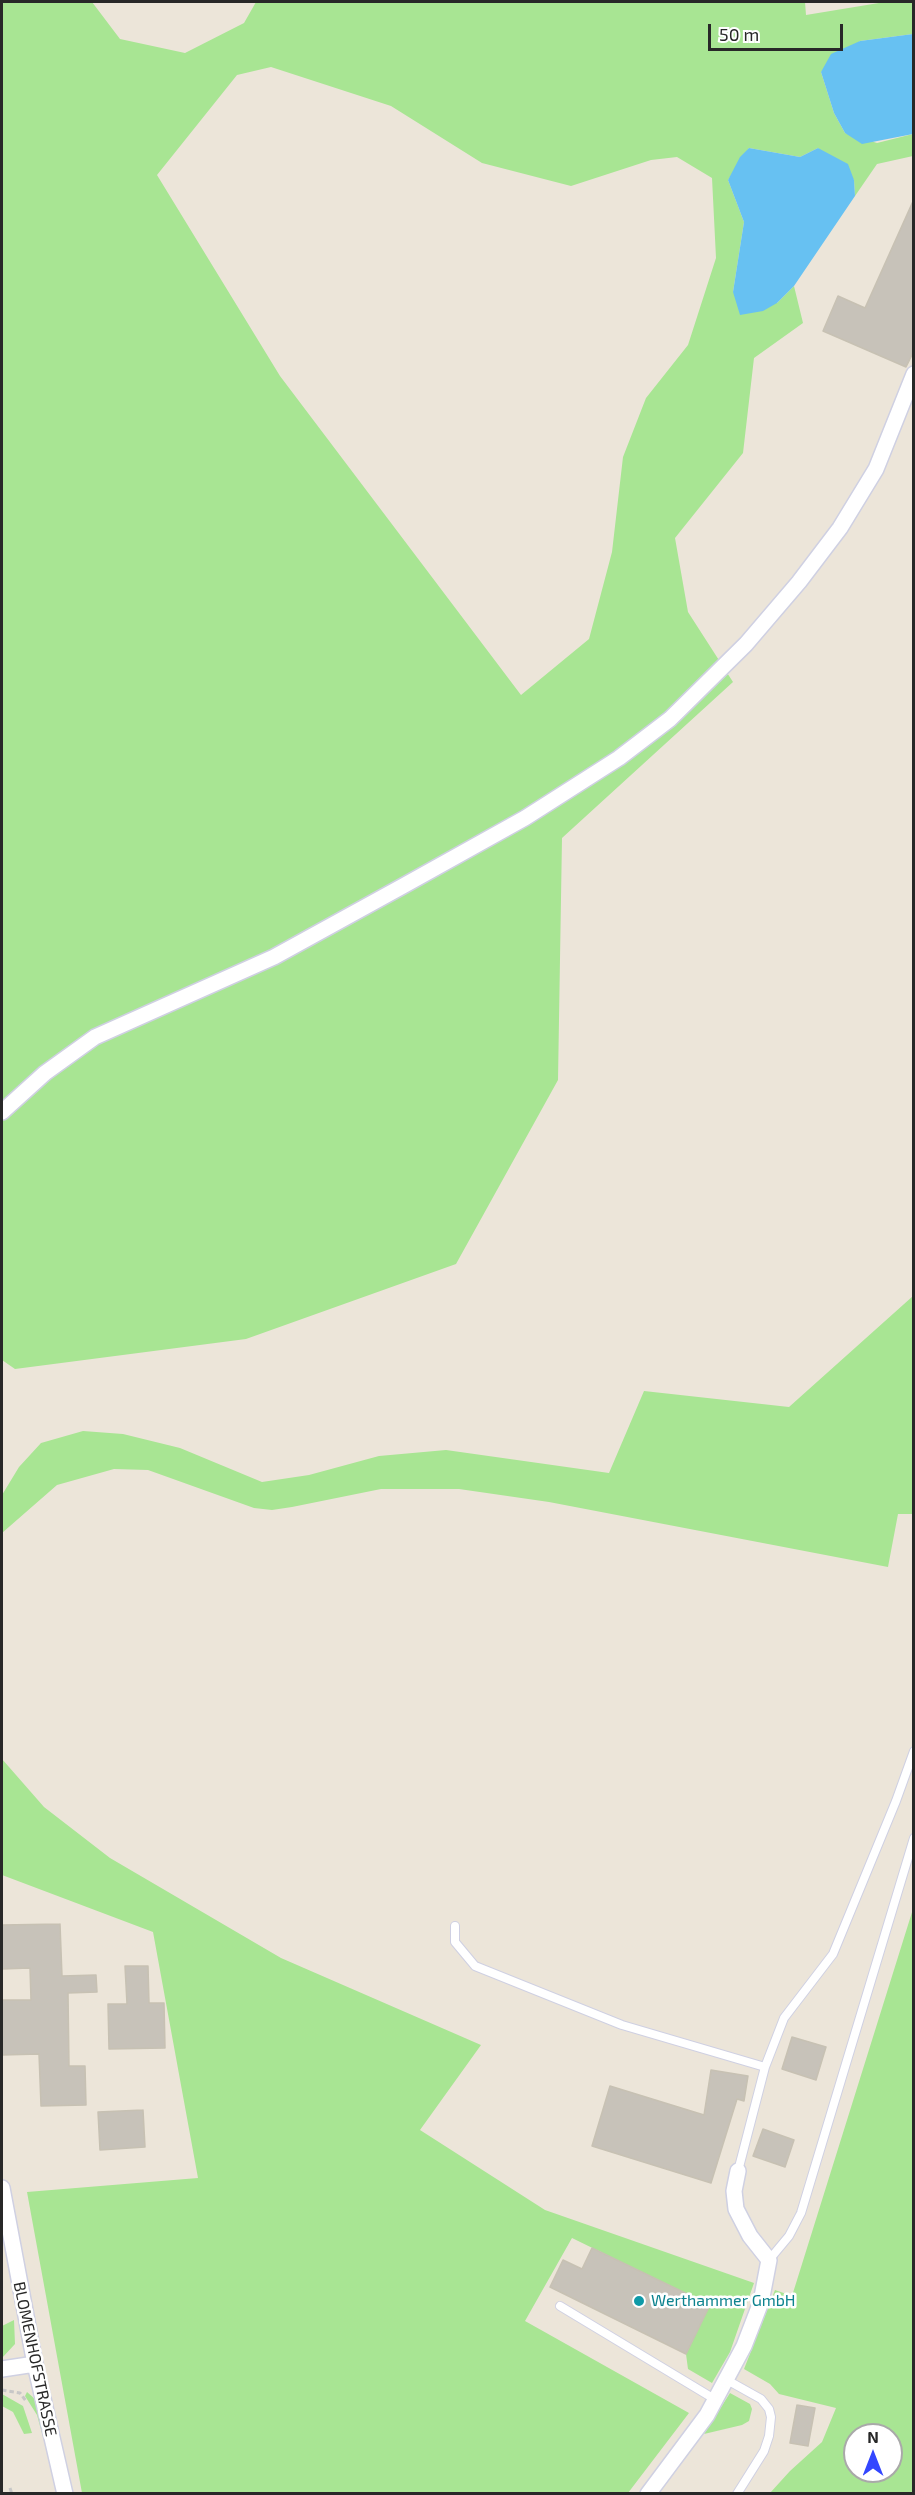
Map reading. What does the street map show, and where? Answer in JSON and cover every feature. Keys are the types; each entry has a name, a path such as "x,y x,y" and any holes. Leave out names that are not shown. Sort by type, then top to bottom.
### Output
{"street":[{"path":"2,1112 45,1073 95,1037 274,957 403,886 525,818 619,758 670,719 746,644 799,582 840,528 876,469 899,405 914,374"},
{"path":"648,2493 698,2429 716,2400 744,2346 761,2302 769,2260 750,2236 735,2209 734,2191 738,2171"},
{"name":"BLOMENHOFSTRASSE","path":"2,2188 35,2364 65,2493"},
{"path":"2,2369 35,2364"}],"lane":[{"path":"738,2171 765,2067 784,2018 833,1954 896,1802 914,1751"},
{"path":"769,2260 789,2236 801,2213 914,1838"},
{"path":"455,1926 455,1942 475,1966 622,2025 765,2067"},
{"path":"560,2306 716,2400"},
{"path":"727,2380 761,2399 769,2409 771,2417 770,2436 764,2451 737,2493"}],"path":[{"path":"10,2488 12,2493"}],"green space":[{"path":"2,2 92,2 120,39 185,53 244,23 256,2 805,2 806,15 885,2 914,2 913,34 860,41 821,72 834,113 845,133 877,143 913,134 913,156 877,164 855,196 854,180 818,148 800,157 749,148 728,180 744,222 733,292 777,303 794,286 803,323 754,358 743,453 675,538 688,612 733,682 562,838 558,1080 456,1264 246,1339 15,1369 2,1360","holes":["271,67 391,106 482,163 571,186 651,160 677,157 712,178 716,258 688,345 646,398 623,457 612,552 589,639 521,695 280,376 157,175 237,75"]},
{"path":"913,1296 913,1514 898,1514 888,1567 549,1502 459,1489 381,1489 272,1510 254,1508 148,1470 114,1469 57,1485 2,1533 2,1495 19,1467 41,1443 83,1431 123,1434 180,1448 262,1482 309,1475 379,1456 446,1450 609,1473 644,1391 789,1407"},
{"path":"2,1759 44,1807 110,1858 281,1958 481,2045 420,2130 545,2210 754,2283 730,2352 712,2383 688,2369 686,2354 709,2305 572,2238 525,2321 689,2413 628,2493 82,2493 27,2192 198,2178 153,1932 2,1875"},
{"path":"913,1909 913,2493 770,2493 822,2442 836,2408 779,2394 770,2384 744,2369 775,2290 792,2296"},
{"path":"14,2320 15,2344 2,2358 2,2326"},
{"path":"27,2392 36,2400 51,2447 46,2448 37,2415 25,2396"},
{"path":"730,2393 750,2404 752,2409 749,2421 742,2425 704,2434"},
{"path":"2,2394 23,2406 32,2433 24,2434 13,2412 2,2406"}],"water":[{"path":"913,34 913,134 862,144 845,133 834,113 821,72 831,54 860,41"},
{"path":"749,148 800,157 818,148 848,164 854,180 855,196 794,286 777,303 763,311 740,315 733,292 744,222 728,180 740,157"}],"building":[{"path":"914,199 914,351 906,367 823,331 838,296 865,308"},
{"path":"60,1924 62,1976 96,1975 97,1992 68,1993 69,2066 85,2066 86,2105 41,2106 39,2054 2,2055 2,2000 31,2000 30,1968 2,1969 2,1925"},
{"path":"125,1966 148,1966 149,2003 164,2003 165,2048 109,2049 108,2004 127,2004"},
{"path":"792,2037 826,2047 816,2080 782,2069"},
{"path":"711,2070 748,2076 744,2101 737,2099 711,2183 592,2146 610,2086 704,2115"},
{"path":"143,2110 145,2147 100,2150 98,2112"},
{"path":"763,2129 794,2140 785,2167 753,2156"},
{"name":"Werthammer GmbH","path":"592,2248 710,2305 686,2354 550,2287 563,2260 582,2269"},
{"path":"797,2405 815,2408 808,2446 790,2443"}],"place":[{"name":"Werthammer GmbH","path":"639,2301"}]}
